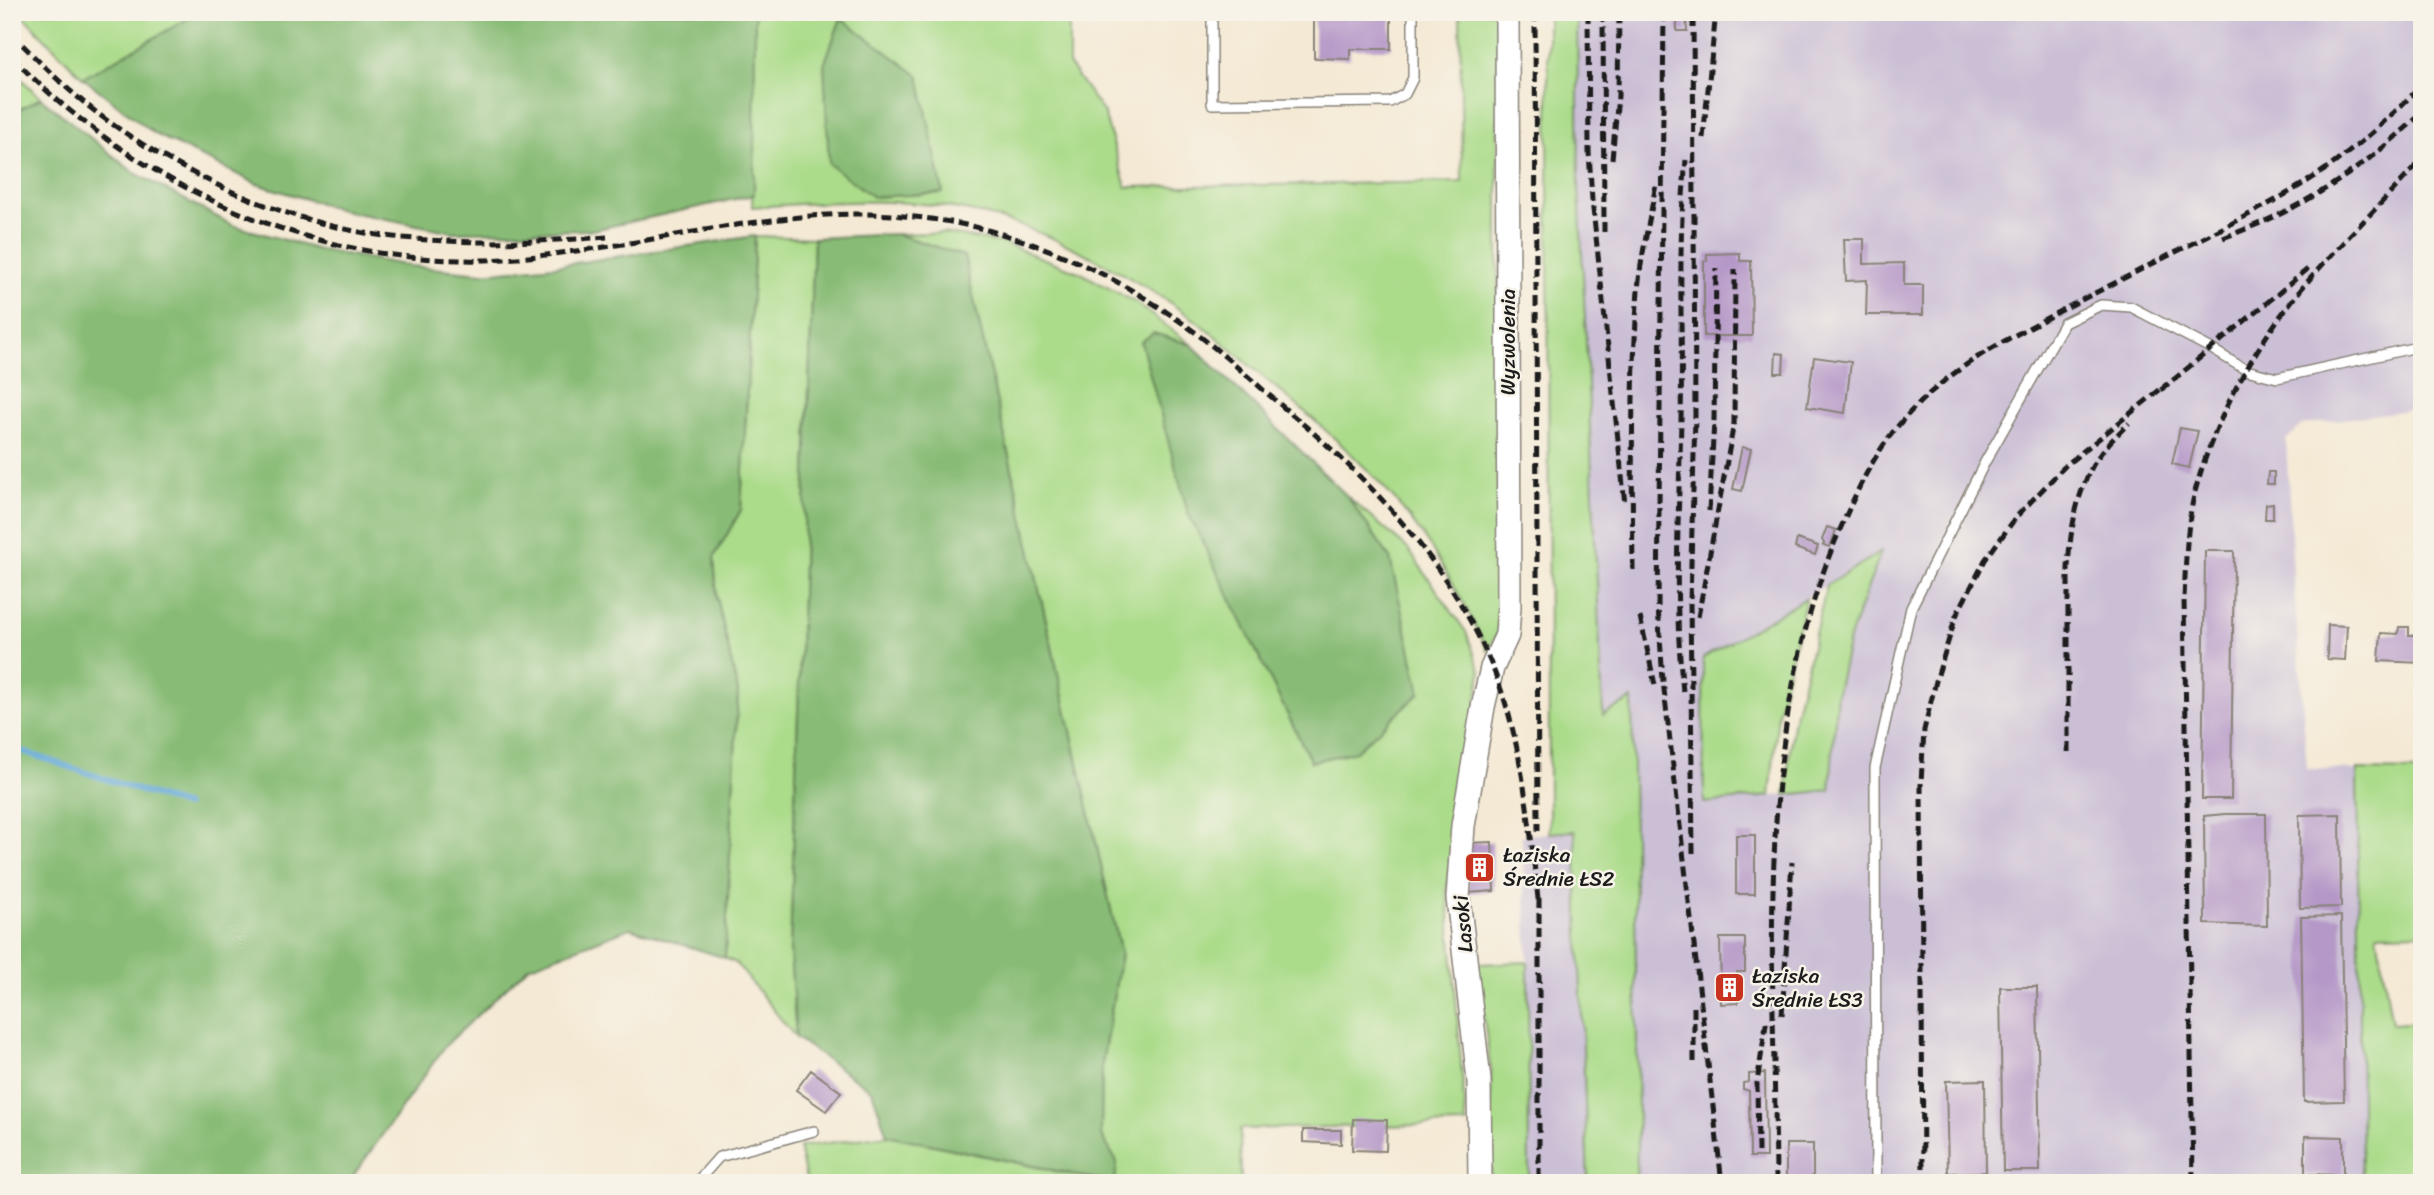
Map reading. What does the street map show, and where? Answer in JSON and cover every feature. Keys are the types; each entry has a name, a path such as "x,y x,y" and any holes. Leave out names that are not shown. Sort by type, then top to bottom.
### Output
{"street":[{"name":"Wyzwolenia","path":"1492,668 1507,635 1509,606 1507,12"},
{"name":"Lasoki","path":"1480,1183 1479,1080 1458,898 1463,826 1492,668"}],"lane":[{"path":"1212,12 1212,104 1390,102 1405,94 1413,78 1413,12"},
{"path":"1877,1183 1875,768 1910,608 1985,462 2064,323 2101,304 2131,307 2210,348 2245,370 2277,378 2422,346"},
{"path":"696,1183 719,1157 814,1131"}],"shaded area":[{"path":"1577,12 2422,12 2422,408 2302,425 2286,440 2307,769 2357,770 2362,1183 1636,1183 1638,1112 1632,700 1603,716 1579,186","holes":["1881,553 1850,635 1837,692 1830,790 1704,803 1703,658"]},
{"path":"1575,830 1588,1183 1529,1183 1528,962 1522,836"}],"green space":[{"path":"19,12 200,12 83,78"},
{"path":"200,12 755,12 754,195 593,230 453,232 345,211 257,184 155,134 83,78"},
{"path":"755,12 1069,12 1069,65 1104,113 1126,187 1462,182 1460,12 1498,12 1498,632 1488,651 1432,550 1408,515 1373,475 1313,419 1210,332 1143,286 1040,233 961,209 872,202 752,207","holes":["841,18 943,192 873,197 824,65"]},
{"path":"1548,12 1577,12 1579,186 1603,715 1632,699 1638,1112 1636,1183 1588,1183 1575,831 1549,833"},
{"path":"841,18 919,76 943,193 873,197 829,164 824,65"},
{"path":"12,70 41,98 12,113"},
{"path":"41,98 133,172 232,225 316,249 410,266 482,273 555,266 755,236 741,510 714,557 717,598 738,692 725,958 630,928 528,967 446,1045 348,1183 12,1183 12,113"},
{"path":"943,233 1003,243 1081,273 1133,301 1192,345 1153,333 1390,558 1347,496 1408,549 1466,632 1481,672 1447,889 1466,1124 1240,1129 1241,1183 1115,1183 1116,1162 1101,1135 1102,1063 1121,954 964,256 897,234"},
{"path":"897,234 964,256 1121,954 1102,1063 1101,1135 1117,1162 1115,1183 887,1135 872,1091 796,1038 790,951 814,238"},
{"path":"755,236 814,238 790,951 796,1038 736,963 725,958 738,692 717,598 714,557 741,510"},
{"path":"1153,333 1192,345 1347,496 1390,558 1420,693 1356,751 1311,762 1188,513 1141,342"},
{"path":"1881,552 1850,635 1837,692 1830,790 1785,795 1793,724 1827,585"},
{"path":"1806,598 1778,713 1770,796 1704,803 1703,658"},
{"path":"2357,770 2422,771 2422,933 2377,934 2392,1024 2422,1022 2422,1183 2362,1183"},
{"path":"1528,962 1529,1183 1491,1183 1491,1072 1477,964"},
{"path":"887,1135 1109,1183 807,1183 799,1147"}],"building":[{"path":"1314,12 1391,12 1391,49 1350,49 1350,59 1314,58"},
{"path":"1677,18 1686,18 1687,31 1677,31"},
{"path":"1844,239 1864,239 1864,264 1904,263 1904,285 1923,285 1923,315 1866,315 1867,280 1846,281"},
{"path":"1740,253 1740,261 1751,261 1752,336 1704,336 1704,261 1707,261 1707,254"},
{"path":"1776,353 1784,354 1783,373 1775,373"},
{"path":"1814,357 1851,362 1845,413 1807,407"},
{"path":"2180,428 2198,431 2189,468 2172,464"},
{"path":"1742,447 1751,449 1742,491 1733,489"},
{"path":"2268,472 2274,472 2274,484 2267,484"},
{"path":"2273,503 2273,519 2265,519 2266,504"},
{"path":"1827,527 1836,530 1830,547 1823,545 1822,540"},
{"path":"1797,539 1818,546 1815,555 1795,548"},
{"path":"2205,551 2234,551 2231,799 2202,799"},
{"path":"2328,625 2347,626 2345,660 2327,659"},
{"path":"2399,627 2409,627 2409,635 2422,635 2422,663 2379,661 2381,633 2398,634"},
{"path":"2266,814 2267,926 2205,924 2204,816"},
{"path":"2340,814 2341,907 2300,908 2299,815"},
{"path":"1736,835 1755,835 1755,894 1736,894"},
{"name":"Łaziska Średnie ŁS2","path":"1492,842 1494,891 1468,893 1468,843"},
{"path":"2341,916 2344,1101 2304,1102 2301,917"},
{"path":"1720,938 1745,938 1745,972 1737,972 1738,1003 1721,1004"},
{"path":"2000,987 2037,987 2040,1171 2003,1171"},
{"path":"811,1070 841,1092 826,1111 796,1090"},
{"path":"1765,1073 1766,1157 1750,1157 1749,1091 1743,1089 1743,1083 1749,1082 1749,1074"},
{"path":"1985,1080 1986,1172 1948,1173 1946,1081"},
{"path":"1353,1119 1387,1120 1386,1151 1352,1150"},
{"path":"1303,1130 1341,1130 1341,1144 1303,1142"},
{"path":"2305,1136 2343,1137 2343,1175 2305,1174"},
{"path":"1786,1144 1813,1144 1813,1182 1786,1182"}],"waterway":[{"path":"12,748 186,806"}],"railway":[{"path":"1535,12 1538,831"},
{"path":"1588,12 1592,200 1625,504"},
{"path":"1603,12 1604,232"},
{"path":"1612,159 1618,96 1619,12"},
{"path":"1664,12 1658,607 1663,681 1722,1183"},
{"path":"1693,12 1695,417 1690,601 1693,853"},
{"path":"1703,138 1716,12"},
{"path":"12,34 87,105 115,126 213,183 284,212 358,232 421,240 500,242 607,237"},
{"path":"12,57 57,100 107,139 160,173 216,202 275,226 336,244 397,256 460,260 501,259 614,246 749,223 839,214 885,215 931,219 1001,234 1068,258 1132,290 1205,340 1327,445 1396,516 1455,595 1479,638 1499,684 1513,731 1526,797 1539,907"},
{"path":"1776,1183 1772,938 1780,775 1791,695 1809,616 1836,539 1870,466 1908,415 1945,380 1972,361 2027,329 2307,182 2360,143 2422,85"},
{"path":"2223,238 2275,216 2327,188 2376,153 2422,113"},
{"path":"2193,1181 2184,598 2190,515 2196,488 2214,434 2226,408 2253,357 2285,309 2422,159"},
{"path":"1683,691 1678,623 1678,556 1681,258 1686,160"},
{"path":"1633,570 1632,430 1638,290 1656,184"},
{"path":"1709,511 1714,421 1716,268"},
{"path":"2161,390 2309,268"},
{"path":"1698,617 1734,423 1735,269"},
{"path":"1923,1183 1921,783 1924,730 1936,681 1956,616 1985,560 2017,516 2066,465 2167,384"},
{"path":"2068,752 2068,568 2072,528 2078,502 2093,465 2129,423"},
{"path":"1640,617 1655,685"},
{"path":"1782,1015 1792,862"},
{"path":"1539,898 1539,1183"},
{"path":"1694,1007 1694,1066"},
{"path":"1758,1152 1757,1083 1767,1018"}],"place":[{"name":"Łaziska Średnie ŁS2","path":"1480,867"},
{"name":"Łaziska Średnie ŁS3","path":"1729,988"}]}
